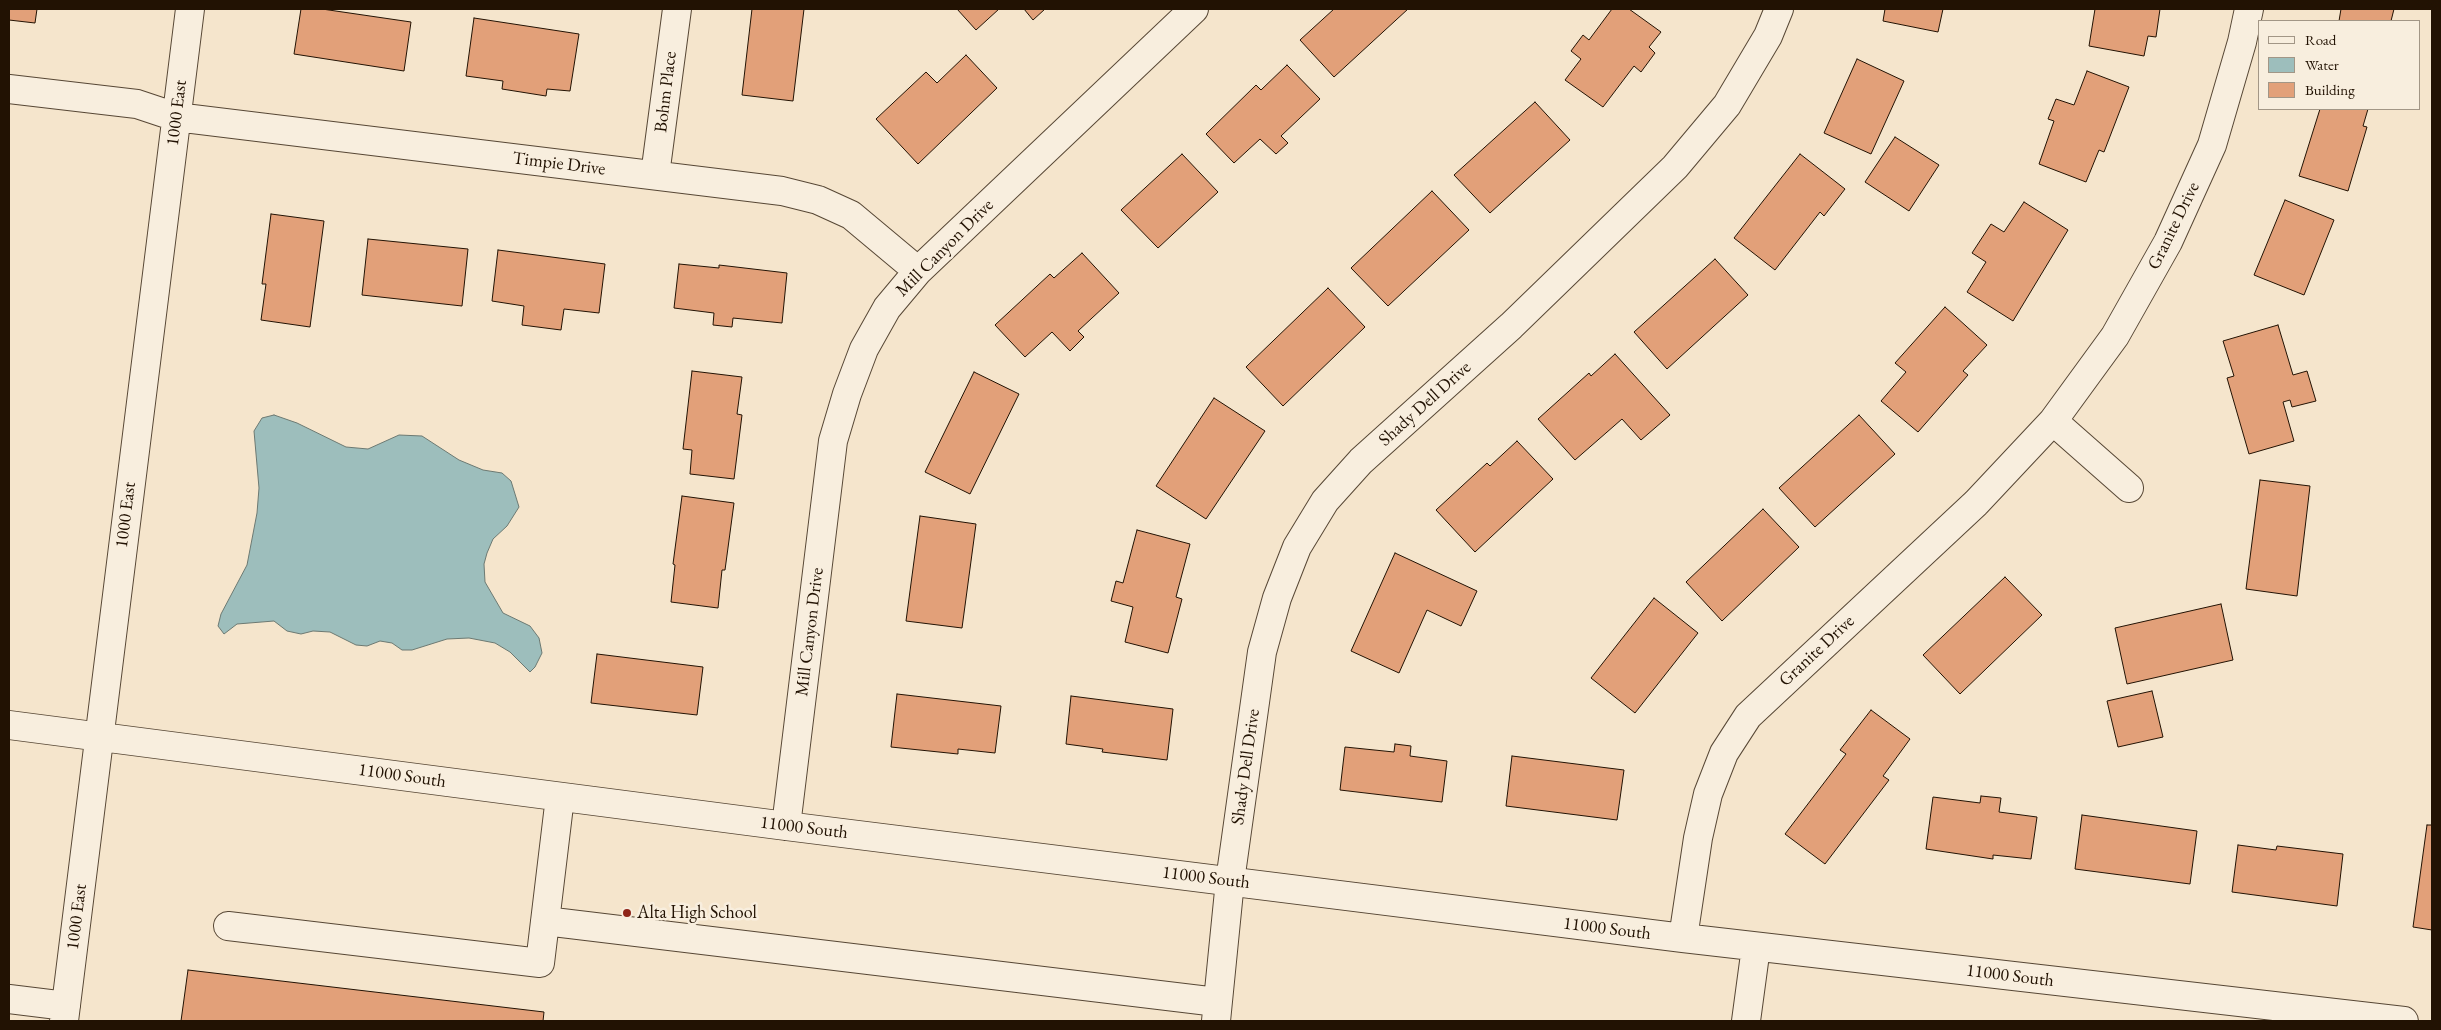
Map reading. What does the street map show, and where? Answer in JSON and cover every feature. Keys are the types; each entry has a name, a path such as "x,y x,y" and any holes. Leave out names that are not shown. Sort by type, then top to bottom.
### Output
{"street":[{"name":"1000 East","path":"65,1014 190,9"},
{"name":"Bohm Place","path":"655,175 677,9"},
{"name":"Mill Canyon Drive","path":"786,826 833,441 847,394 864,350 886,308 918,271 1194,9"},
{"name":"Shady Dell Drive","path":"1216,1012 1230,881 1262,652 1277,598 1297,547 1325,501 1360,461 1511,326 1675,167 1727,105 1768,36 1779,9"},
{"name":"Granite Drive","path":"1683,938 1698,838 1708,794 1724,753 1748,716 1976,503 2053,421 2115,336 2168,242 2212,144 2242,42 2249,9"},
{"name":"Timpie Drive","path":"9,89 137,104 176,117 782,192 818,200 851,215 918,271"},
{"path":"2053,421 2129,488"},
{"name":"11000 South","path":"9,724 786,826 1683,938 2321,1017 2404,1021"},
{"path":"228,926 540,963 560,797"},
{"path":"545,921 1216,1012"},
{"path":"1746,1021 1756,947"},
{"path":"9,999 65,1014"}],"water":[{"path":"274,415 297,423 346,447 368,449 399,435 422,436 459,460 483,470 502,473 511,481 519,507 507,526 493,539 484,564 485,582 503,613 530,626 539,638 542,653 535,667 530,672 510,652 495,643 469,638 447,639 412,650 402,650 392,643 380,641 367,646 356,645 330,632 313,631 301,634 287,631 274,621 237,624 224,634 218,626 221,614 247,565 257,513 259,488 254,431 262,418"}],"building":[{"path":"9,9 37,9 35,23 9,20"},
{"path":"301,9 322,9 411,22 404,71 294,54"},
{"path":"752,9 804,9 793,101 742,95"},
{"path":"957,9 999,9 976,30"},
{"path":"1024,9 1045,9 1033,20"},
{"path":"1334,9 1408,9 1334,77 1300,40"},
{"path":"1612,9 1629,9 1661,32 1649,47 1655,53 1641,72 1634,66 1603,107 1565,80 1581,59 1571,51 1583,35 1589,40"},
{"path":"1885,9 1943,9 1938,32 1883,21"},
{"path":"2095,9 2160,9 2156,37 2148,36 2144,56 2089,46"},
{"path":"2341,9 2394,9 2391,20 2339,20"},
{"path":"474,18 579,34 570,91 547,89 546,96 502,89 503,81 466,76"},
{"path":"966,55 997,88 918,164 876,119 926,72 937,83"},
{"path":"1857,59 1904,81 1871,154 1824,133"},
{"path":"1287,65 1320,99 1281,136 1288,143 1276,154 1260,139 1234,163 1206,134 1256,85 1261,90"},
{"path":"2087,71 2129,87 2104,152 2099,150 2086,182 2039,164 2054,121 2048,119 2056,99 2074,105"},
{"path":"1535,102 1570,140 1490,213 1454,175"},
{"path":"2320,110 2368,110 2363,126 2367,127 2348,191 2299,176"},
{"path":"1895,137 1939,165 1909,211 1865,182"},
{"path":"1182,154 1218,192 1158,248 1121,210"},
{"path":"1800,154 1845,189 1824,216 1820,212 1775,270 1734,238"},
{"path":"1432,191 1469,230 1388,306 1351,268"},
{"path":"2285,200 2334,220 2304,295 2254,275"},
{"path":"2024,202 2068,230 2013,321 1967,292 1986,262 1972,253 1991,224 2004,232"},
{"path":"271,214 324,221 310,327 261,320 266,284 262,284"},
{"path":"368,239 468,249 462,306 362,295"},
{"path":"498,250 605,264 599,313 564,309 561,330 522,325 524,306 492,301"},
{"path":"1082,253 1119,293 1078,331 1084,337 1070,351 1052,332 1025,357 995,325 1050,274 1054,278"},
{"path":"1715,259 1748,295 1667,369 1634,332"},
{"path":"679,264 719,268 719,265 787,273 782,323 733,318 732,327 713,325 714,313 674,308"},
{"path":"1328,288 1365,327 1283,406 1246,367"},
{"path":"1945,307 1987,345 1963,371 1968,375 1918,432 1881,401 1906,372 1895,363"},
{"path":"2278,325 2293,375 2307,371 2316,401 2292,407 2290,400 2283,402 2294,441 2249,454 2227,378 2234,376 2223,341"},
{"path":"1615,354 1670,415 1641,440 1622,419 1575,460 1538,419 1589,373 1591,376"},
{"path":"692,371 742,377 737,414 742,415 734,479 690,474 692,450 683,449"},
{"path":"974,372 1019,394 970,494 925,472"},
{"path":"1214,398 1265,431 1206,519 1156,486"},
{"path":"1859,415 1895,454 1815,527 1779,488"},
{"path":"1517,441 1553,479 1475,552 1436,510 1487,463 1490,466"},
{"path":"2260,480 2310,486 2297,596 2246,589"},
{"path":"682,496 734,503 725,570 722,570 718,608 671,602 675,565 673,564"},
{"path":"1763,509 1799,547 1722,621 1686,582"},
{"path":"920,516 976,524 962,628 906,621"},
{"path":"1137,530 1190,544 1176,597 1182,599 1168,653 1125,642 1133,607 1111,601 1116,581 1123,583"},
{"path":"1395,553 1477,591 1461,626 1427,610 1399,673 1351,651"},
{"path":"2005,577 2042,615 1960,694 1923,655"},
{"path":"1654,598 1698,633 1635,713 1591,678"},
{"path":"2221,604 2233,660 2127,684 2115,628"},
{"path":"597,654 703,667 697,715 591,703"},
{"path":"2152,691 2163,737 2118,747 2107,701"},
{"path":"897,694 1001,706 995,753 958,749 958,754 891,747"},
{"path":"1071,696 1173,709 1167,760 1102,752 1103,749 1066,744"},
{"path":"1871,710 1910,739 1883,776 1889,780 1825,864 1785,834 1846,754 1840,750"},
{"path":"1395,744 1411,746 1410,756 1447,761 1442,802 1340,790 1345,747 1394,752"},
{"path":"1512,756 1624,770 1617,820 1506,806"},
{"path":"1981,796 2001,798 1999,812 2037,817 2031,859 1993,855 1993,859 1926,849 1933,797 1980,803"},
{"path":"2082,815 2197,831 2190,884 2075,869"},
{"path":"2427,825 2432,825 2432,930 2413,927"},
{"path":"2238,845 2276,850 2277,846 2343,854 2337,906 2232,892"},
{"path":"188,970 544,1012 543,1021 181,1021"}],"place":[{"name":"Alta High School","path":"627,913"}]}
